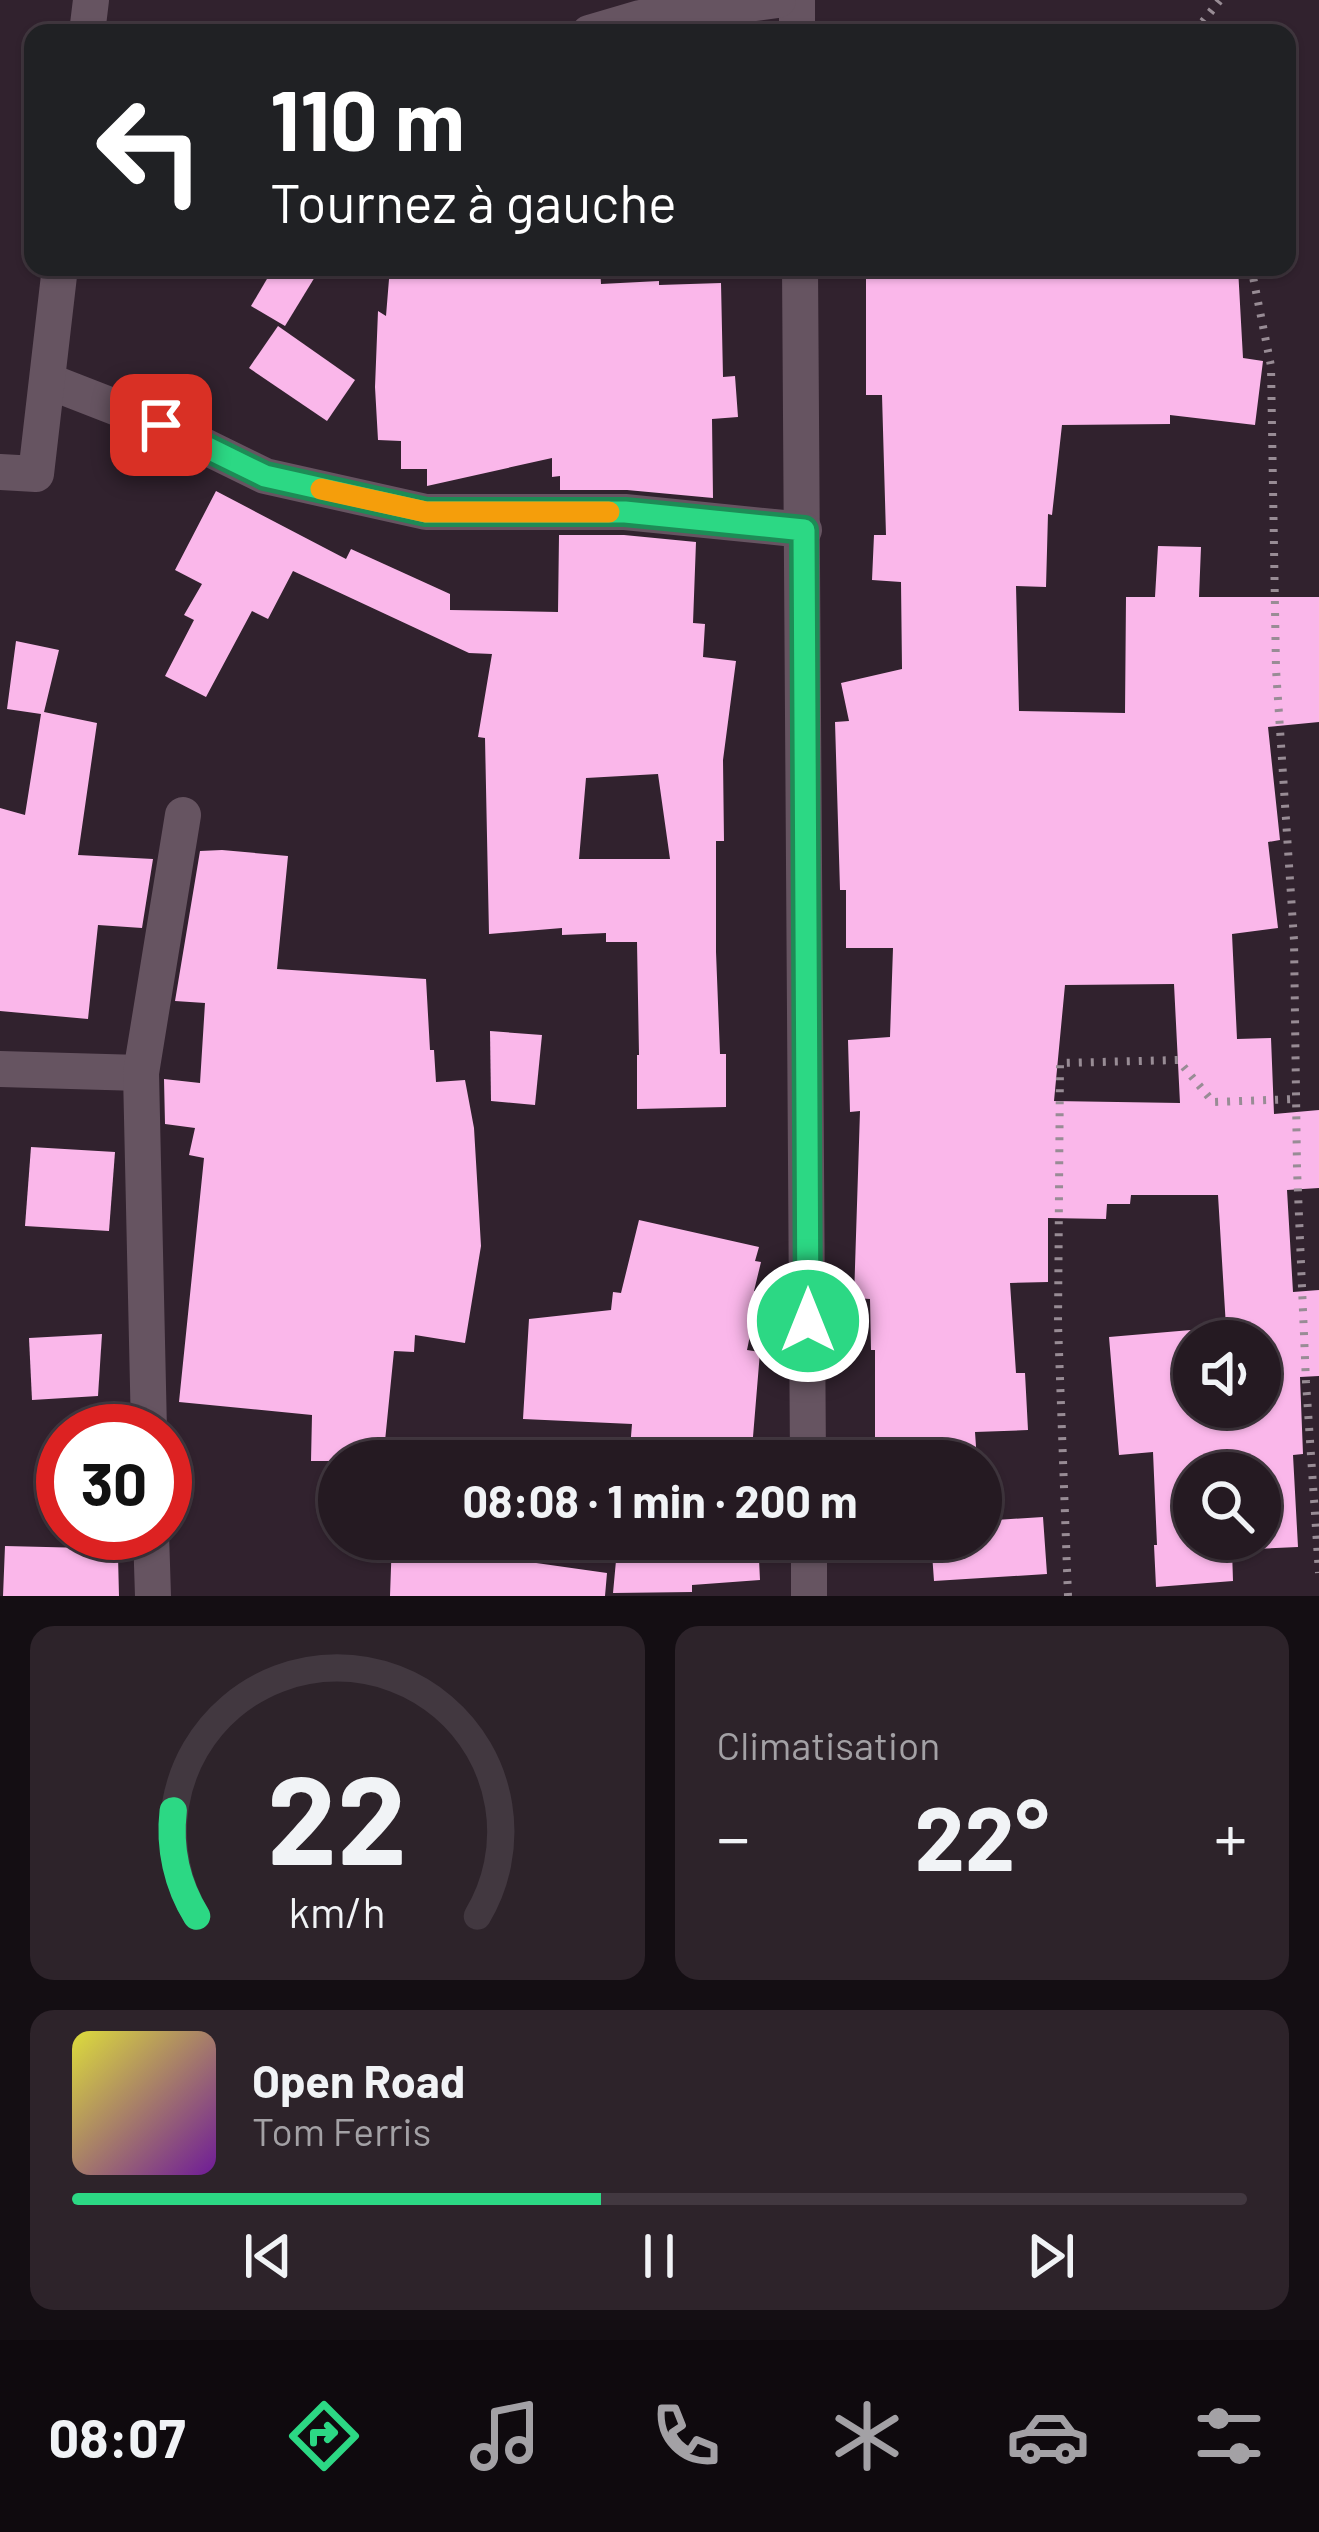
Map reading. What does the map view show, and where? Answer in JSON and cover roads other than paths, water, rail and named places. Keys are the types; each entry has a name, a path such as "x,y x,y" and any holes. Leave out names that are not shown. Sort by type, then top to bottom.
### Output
{"street":[{"path":"620,24 778,0"},
{"path":"0,472 36,473 59,276"},
{"path":"800,276 808,1440"},
{"path":"48,381 161,425 265,476 426,512 625,512 804,530"},
{"path":"148,1404 141,1073 183,815"},
{"path":"0,1069 141,1073"},
{"path":"152,1560 153,1596"},
{"path":"809,1560 809,1596"}]}
